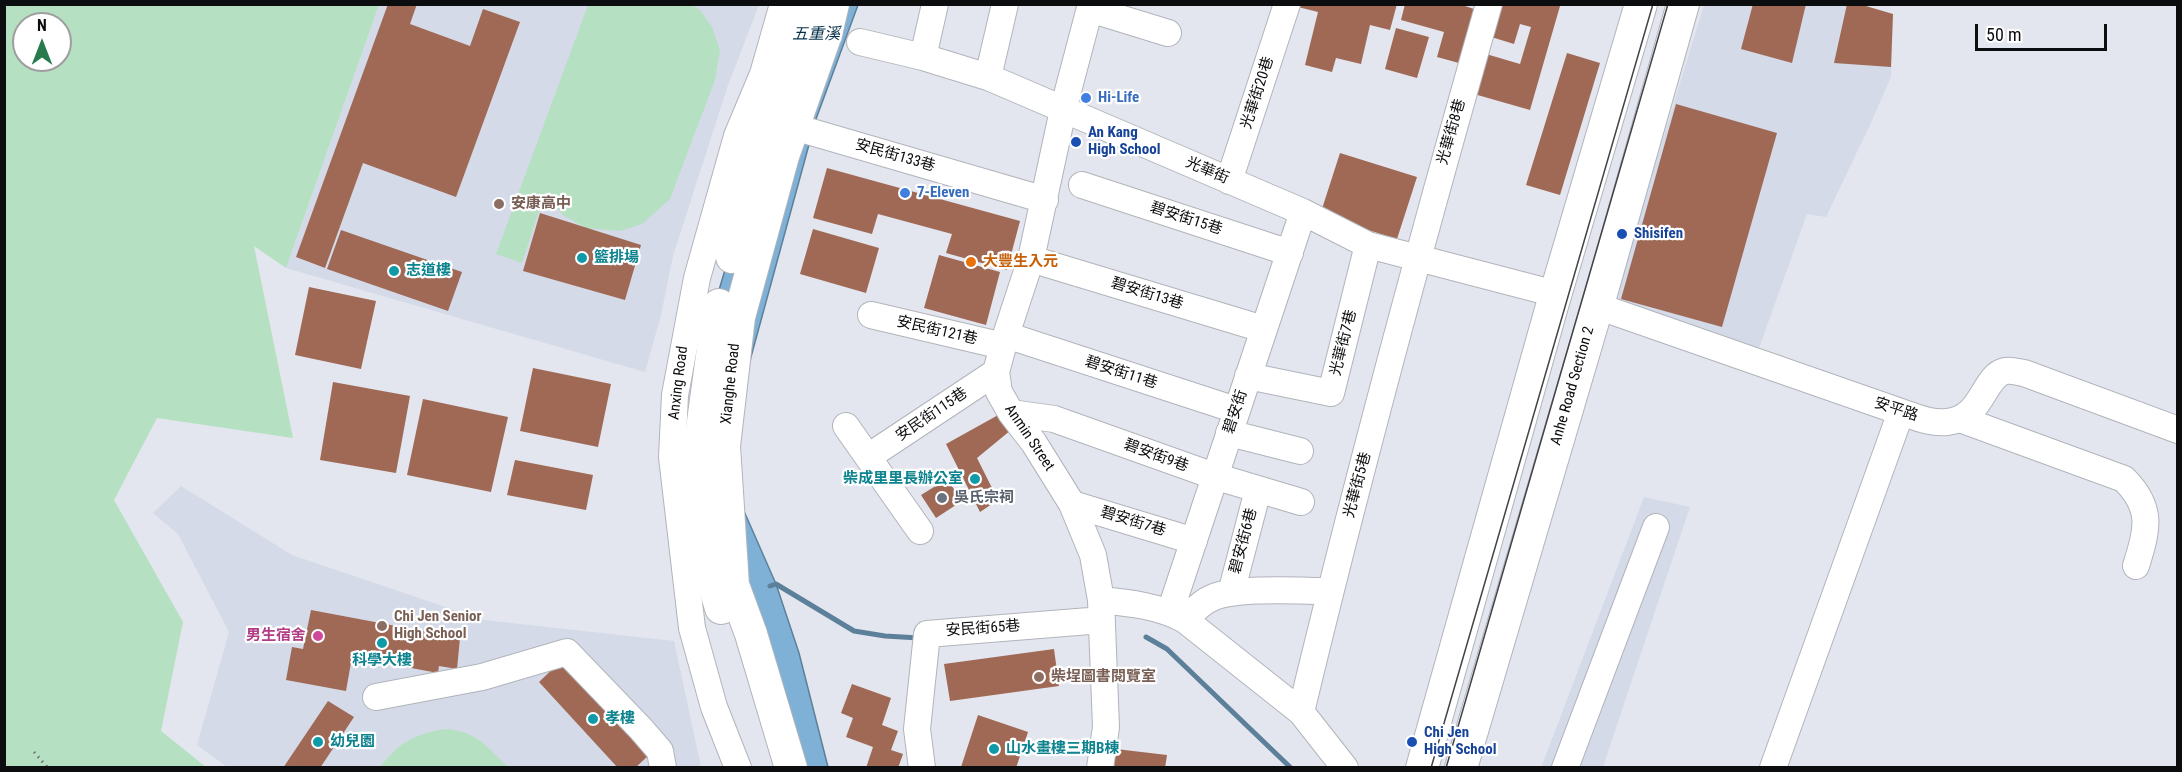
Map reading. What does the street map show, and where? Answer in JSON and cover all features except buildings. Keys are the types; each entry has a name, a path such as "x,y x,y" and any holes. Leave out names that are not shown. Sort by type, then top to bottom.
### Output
{"main road":[{"name":"Xianghe Road","path":"772,768 708,564 700,444 719,307 769,120 807,4"},
{"name":"Xianghe Road","path":"769,120 826,34 833,4"},
{"path":"1422,768 1641,4"},
{"name":"Anhe Road Section 2","path":"1461,768 1683,4"},
{"name":"Xianghe Road","path":"769,120 783,156 739,316 724,446 733,585 751,634 791,768"},
{"path":"1556,294 1597,306"}],"street":[{"name":"Anxing Road","path":"738,768 714,707 692,628 672,457 675,395 697,278 737,136 769,120 762,74 783,4"},
{"path":"923,57 935,4"},
{"path":"988,77 1005,4"},
{"name":"光華街20巷","path":"1230,181 1287,4"},
{"name":"光華街8巷","path":"1416,259 1489,4"},
{"path":"996,372 1031,259 1063,110 1090,7 1168,33"},
{"name":"光華街","path":"860,42 923,57 988,77 1303,212 1368,245 1556,294"},
{"name":"安民街133巷","path":"769,120 1045,200"},
{"name":"碧安街15巷","path":"1082,185 1290,253"},
{"name":"碧安街","path":"1177,616 1194,541 1214,476 1303,212"},
{"name":"光華街7巷","path":"1248,376 1331,393 1368,245"},
{"name":"碧安街13巷","path":"1031,259 1263,329"},
{"name":"光華街5巷","path":"1301,712 1416,259"},
{"name":"安平路","path":"1597,306 1901,412 1935,422 1960,419"},
{"name":"安民街121巷","path":"871,315 1005,340"},
{"name":"碧安街11巷","path":"1005,340 1233,421 1300,452"},
{"path":"1960,419 1980,401 1996,375 2004,371 2014,371 2178,430"},
{"name":"Anmin Street","path":"996,372 999,392 1072,504 1093,555 1102,610 1106,727 1100,768"},
{"name":"安民街115巷","path":"868,457 996,372"},
{"path":"1773,768 1901,412"},
{"name":"碧安街9巷","path":"1011,413 1054,419 1214,476 1301,502"},
{"path":"1960,419 2124,479 2142,502 2146,517 2147,532 2136,566"},
{"path":"846,426 920,531"},
{"name":"碧安街6巷","path":"1231,593 1258,490"},
{"name":"碧安街7巷","path":"1072,504 1194,541"},
{"path":"1564,768 1656,527"},
{"path":"1177,616 1197,608 1213,597 1231,593 1330,591"},
{"path":"1102,610 1134,604 1177,616 1301,712 1345,768"},
{"name":"安民街65巷","path":"922,768 917,729 927,634 1102,610"},
{"path":"376,697 482,677 567,652 660,751 663,768"}],"path":[{"path":"34,752 48,768"}],"shaded area":[{"name":"安康高中","path":"379,5 759,5 728,85 673,256 661,315 645,372 286,268"},
{"path":"1704,5 1859,5 1893,14 1891,77 1826,217 1807,214 1759,348 1613,301"},
{"name":"Chi Jen Senior High School","path":"181,486 292,555 484,620 674,641 701,767 227,767 197,745 229,632 178,534 153,513"},
{"path":"1644,497 1690,507 1603,767 1541,768"}],"green space":[{"path":"4,5 379,5 286,268 254,246 293,438 157,418 114,500 183,622 161,731 206,767 5,767"},
{"path":"588,5 692,5 700,10 712,27 720,50 715,80 670,199 642,224 620,231 586,228 563,215 545,192 522,263 496,254"},
{"path":"444,729 473,736 508,767 380,767 394,751 408,741"}],"water":[{"name":"五重溪","path":"796,5 858,5 816,119 737,408 729,477 776,584 799,653 828,767 792,767 687,440 693,378 769,121"}],"waterway":[{"path":"770,586 776,584 854,631 919,638"},
{"path":"1146,637 1167,649 1291,768"}],"tram line":[{"path":"1431,768 1653,4"},
{"path":"1446,768 1668,4"}],"place":[{"name":"Hi-Life","path":"1086,98"},
{"name":"An Kang High School","path":"1076,142"},
{"name":"7-Eleven","path":"905,193"},
{"name":"安康高中","path":"499,204"},
{"name":"Shisifen","path":"1622,234"},
{"name":"籃排場","path":"582,258"},
{"name":"大豐生入元","path":"971,262"},
{"name":"志道樓","path":"394,271"},
{"name":"柴成里里長辦公室","path":"975,479"},
{"name":"吳氏宗祠","path":"942,498"},
{"name":"Chi Jen Senior High School","path":"382,626"},
{"name":"男生宿舍","path":"318,636"},
{"name":"科學大樓","path":"382,643"},
{"name":"柴埕圖書閱覽室","path":"1039,677"},
{"name":"孝樓","path":"593,719"},
{"name":"幼兒園","path":"318,742"},
{"name":"Chi Jen High School","path":"1412,742"},
{"name":"山水畫樓三期B棟","path":"994,749"}]}
